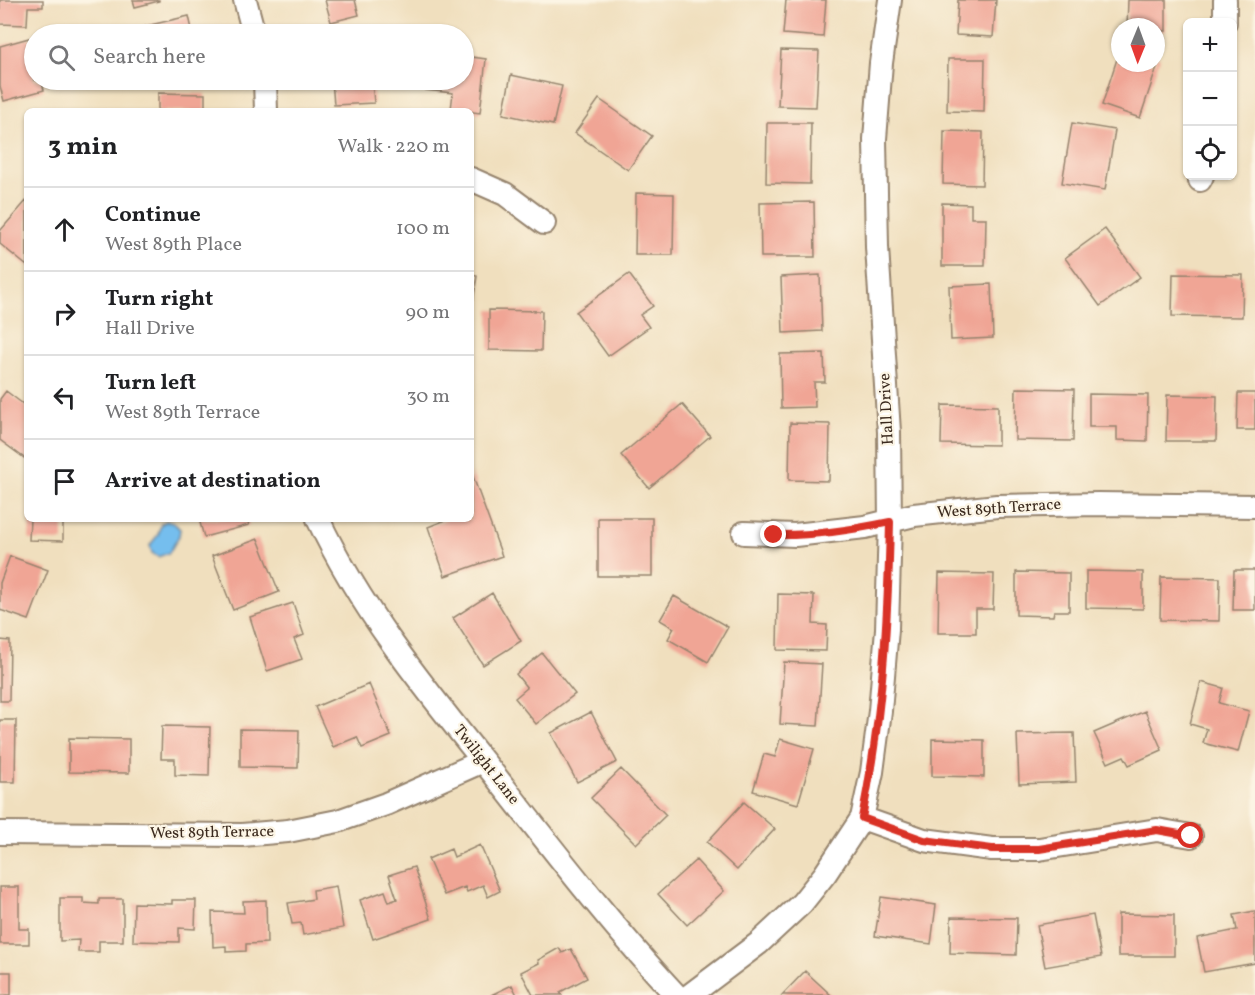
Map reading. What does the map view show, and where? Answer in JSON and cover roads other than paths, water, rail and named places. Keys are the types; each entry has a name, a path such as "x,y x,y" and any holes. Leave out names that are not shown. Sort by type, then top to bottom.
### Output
{"street":[{"path":"245,0 251,24"},
{"name":"Hall Drive","path":"862,818 880,711 887,629 890,522 889,432 877,247 875,139 881,63 890,0"},
{"path":"1225,0 1225,18"},
{"path":"265,90 266,108"},
{"path":"474,180 505,194 544,223"},
{"name":"West 89th Terrace","path":"744,533 795,535 866,527 914,515 997,506 1098,504 1255,506"},
{"name":"Twilight Lane","path":"319,522 334,553 365,603 420,680 541,834 676,995"},
{"name":"West 89th Terrace","path":"0,833 242,835 288,831 338,821 386,804 483,761"},
{"path":"690,995 759,943 802,903 825,874 862,818 924,840 992,849 1039,849 1157,830 1191,836"}],"water":[{"path":"174,523 180,529 179,536 169,553 158,557 152,553 150,545 158,535 161,524"}]}
